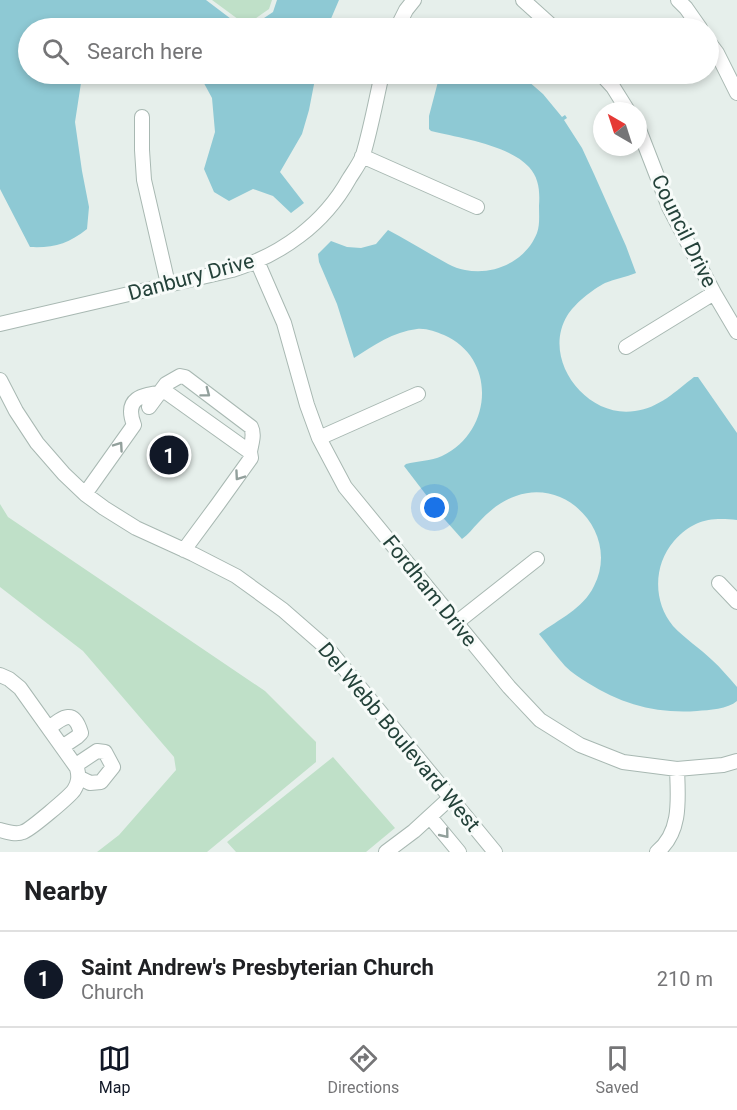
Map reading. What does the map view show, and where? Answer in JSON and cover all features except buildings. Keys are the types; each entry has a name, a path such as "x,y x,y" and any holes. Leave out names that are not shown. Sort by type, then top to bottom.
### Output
{"street":[{"path":"402,18 414,0"},
{"path":"523,0 543,18"},
{"path":"687,3 695,18"},
{"path":"719,57 737,93"},
{"name":"Danbury Drive","path":"0,324 232,270 257,261 286,246 316,223 338,198 362,156 380,84"},
{"path":"610,84 622,102"},
{"path":"142,117 144,180 168,284"},
{"name":"Council Drive","path":"647,150 669,207 737,332"},
{"path":"362,156 477,207"},
{"name":"Fordham Drive","path":"257,261 284,323 307,405 319,438 345,487 509,687 540,720 580,745 623,762 677,769 723,765 737,761"},
{"path":"626,347 714,293"},
{"path":"85,494 166,384 180,376 185,377 251,428 253,437 251,458 184,550"},
{"name":"Del Webb Boulevard West","path":"0,381 37,443 85,494 130,525 236,576 283,610 330,651 495,852"},
{"path":"134,425 129,413 131,405 142,396 166,392 250,452"},
{"path":"319,438 418,394"},
{"path":"456,623 537,559"},
{"path":"719,583 737,602"},
{"path":"0,675 21,688 78,772 74,791 23,832 13,833 0,830"},
{"path":"49,728 64,716 72,718 80,729 81,733 62,747"},
{"path":"666,850 678,810 677,769"},
{"path":"392,851 450,798"},
{"path":"430,817 459,852"}],"green space":[{"path":"212,0 272,0 269,9 256,18 236,18"},
{"path":"0,504 8,517 265,691 316,742 316,762 207,852 97,852 119,835 176,770 174,757 83,651 0,587"},
{"path":"333,757 395,828 366,852 236,852 227,842"}],"water":[{"path":"0,0 206,0 230,18 18,18 18,84 81,84 75,122 89,207 87,229 67,242 54,246 30,247 0,189"},
{"path":"277,0 339,0 331,18 264,18 273,12"},
{"path":"204,84 314,84 302,134 280,172 304,203 291,213 273,196 253,189 229,201 214,192 204,169 215,132 212,98"},
{"path":"437,84 532,84 562,117 565,115 567,118 564,120 582,148 636,273 600,286 570,311 560,333 560,351 564,368 573,383 586,396 600,406 617,411 635,411 652,406 674,393 694,377 698,377 737,433 737,520 710,520 688,528 667,551 659,572 658,584 662,606 673,626 703,651 737,687 737,701 729,706 713,710 682,712 654,709 626,702 613,697 568,669 539,634 584,601 594,586 600,567 600,548 595,531 585,515 571,503 554,495 536,492 516,496 491,511 462,539 430,503 404,466 442,456 459,445 471,430 479,413 482,395 480,377 473,360 461,346 431,330 420,329 392,336 354,358 318,254 331,241 347,247 361,248 376,244 388,230 452,266 487,271 517,259 532,243 538,230 539,220 539,190 537,180 529,167 520,159 497,148 431,131 429,116"}],"place":[{"name":"Saint Andrew's Presbyterian Church","path":"169,455"}]}
